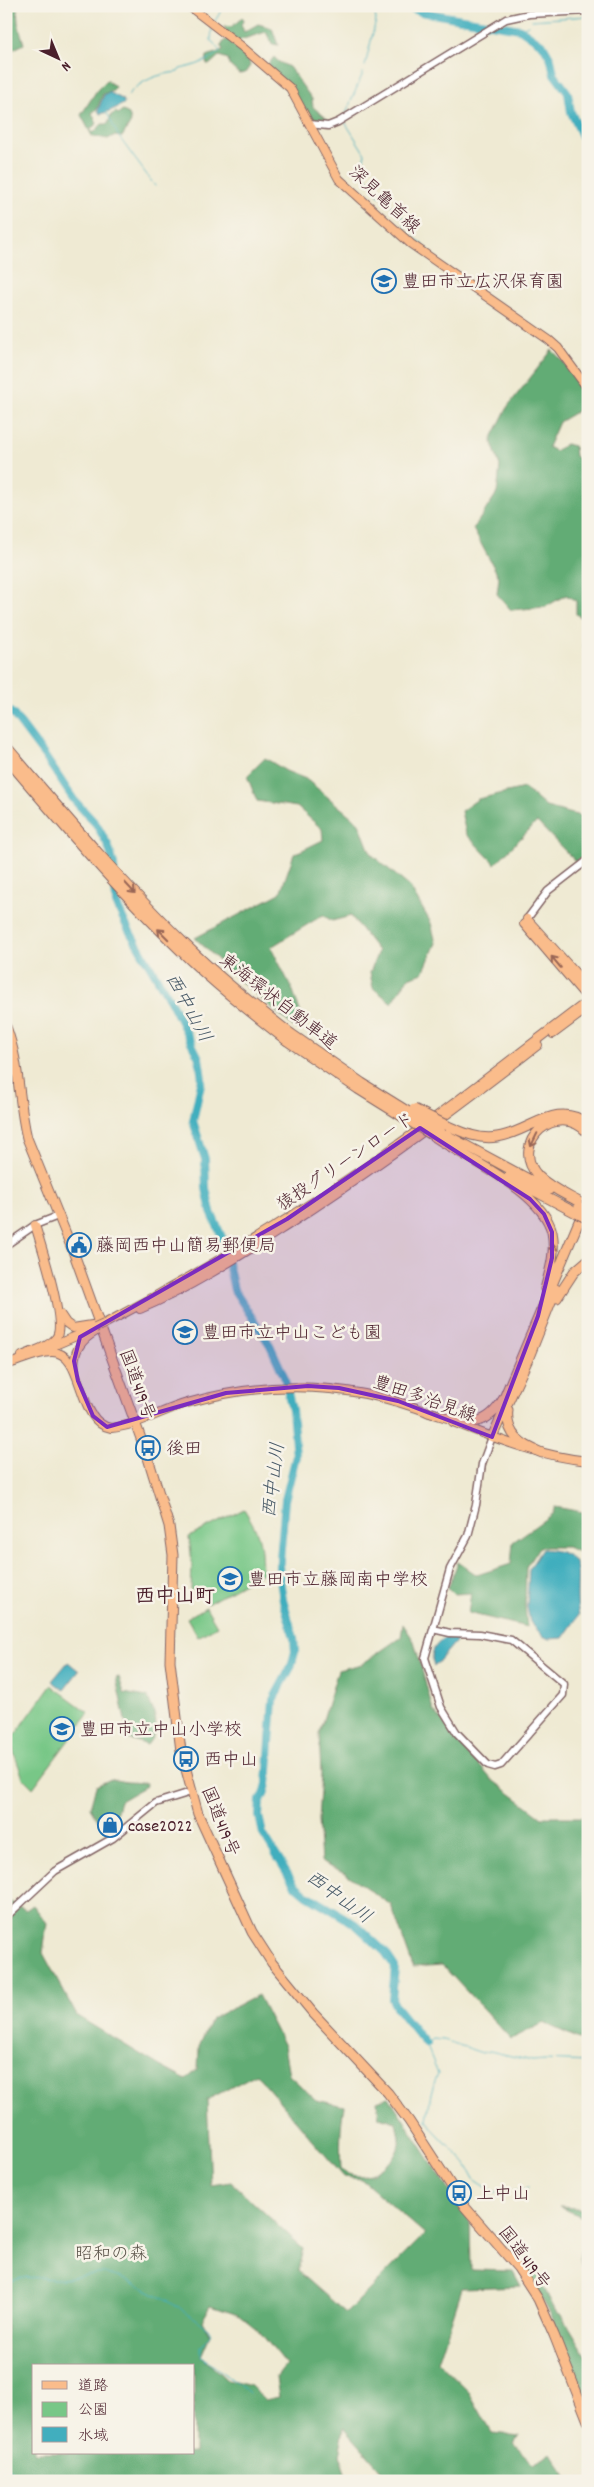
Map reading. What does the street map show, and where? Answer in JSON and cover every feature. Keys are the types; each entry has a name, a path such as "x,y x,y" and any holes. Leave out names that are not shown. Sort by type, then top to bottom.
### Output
{"highway":[{"name":"東海環状自動車道","path":"6,746 109,865 214,976"},
{"name":"東海環状自動車道","path":"6,758 139,910 214,976 288,1036 358,1089 583,1207 588,1219"},
{"name":"国道419号","path":"6,1027 15,1052 22,1120 27,1138 74,1251 169,1526 173,1555 170,1661 181,1751 198,1814 252,1932 272,1963 299,1996 388,2093 409,2121 470,2214 518,2268 538,2299 588,2421"},
{"name":"東海環状自動車道","path":"288,1036 442,1132"},
{"path":"442,1132 491,1138 511,1134 557,1114 573,1115 588,1124"},
{"path":"492,1438 494,1424 507,1399 541,1317 583,1207 543,1180 534,1170 529,1151 536,1133 550,1123 569,1121 580,1126 588,1133"},
{"path":"442,1132 523,1194 544,1214 552,1232 553,1252 541,1317"},
{"path":"541,1317 588,1215"},
{"path":"541,1317 570,1277 588,1260"},
{"path":"428,1412 476,1422 492,1415 507,1399"},
{"path":"507,1399 507,1416 510,1430 522,1444 542,1453"}],"main road":[{"name":"深見亀首線","path":"189,6 286,83 340,179 411,244 549,340 558,348 588,389"},
{"path":"525,922 585,986 587,1003"},
{"name":"猿投グリーンロード","path":"95,1328 151,1302 233,1256 410,1136 587,1003"},
{"path":"6,1363 55,1339 60,1328 58,1308 35,1225"},
{"path":"58,1308 70,1326 95,1328"},
{"path":"6,1363 95,1328"},
{"path":"78,1381 74,1367 76,1352 81,1343 95,1328"},
{"path":"6,1363 44,1353 57,1353 70,1362 78,1381"},
{"name":"豊田多治見線","path":"78,1381 91,1412 100,1423 111,1428 226,1393 279,1386 339,1388 373,1395 428,1412 492,1438 542,1453 588,1461"}],"street":[{"path":"309,124 328,126 338,122 480,34 514,16 588,11"},
{"path":"525,922 548,891 588,860"},
{"path":"6,1245 35,1225 58,1216"},
{"path":"433,1628 450,1633 480,1634 510,1640 564,1684 563,1696 499,1766 488,1765 457,1733 441,1707 425,1658 433,1628 450,1569 468,1536 476,1505 482,1464 492,1438"},
{"path":"6,1917 62,1867 113,1838 156,1803 191,1792"}],"highlighted area":[{"path":"420,1128 530,1199 544,1214 552,1232 552,1258 538,1316 492,1437 398,1401 339,1388 308,1386 226,1393 107,1427 93,1416 78,1381 74,1361 80,1337 287,1219"}],"green space":[{"path":"6,6 17,6 18,23 24,44 6,53"},
{"path":"242,18 244,20 241,24 244,32 258,24 272,28 278,45 272,44 266,32 240,40 237,44 248,55 250,66 245,73 239,74 229,65 228,59 219,56 209,65 206,63 207,56 223,50 221,46 225,40 229,40 224,26 231,27"},
{"path":"274,57 289,67 312,99 313,107 330,121 313,119 267,66"},
{"path":"107,80 115,87 113,91 103,94 97,109 92,113 97,124 90,129 93,133 102,124 108,124 111,115 116,112 118,114 123,111 129,114 131,122 122,137 113,136 108,139 92,136 81,115 97,90"},
{"path":"552,350 570,368 580,382 587,397 588,405 559,422 548,447 555,451 566,444 574,446 575,456 585,464 588,464 588,648 583,646 587,622 576,614 576,601 566,595 545,607 511,610 497,594 499,577 473,529 497,493 500,466 491,440 508,406"},
{"path":"265,758 286,771 306,779 359,823 371,854 410,887 431,923 436,943 423,973 408,978 392,1003 373,988 370,973 378,951 351,916 332,921 323,915 271,947 293,991 301,1014 296,1029 237,978 195,938 280,893 294,854 323,840 322,829 297,807 257,801 247,776"},
{"path":"524,788 546,807 588,818 588,854 576,862 537,822 495,864 466,834 461,811 478,799"},
{"path":"555,1507 588,1513 588,1556 567,1547 539,1547 526,1567 525,1606 527,1627 468,1613 471,1593 454,1594 448,1588 458,1562 477,1575 511,1564 513,1542 552,1514"},
{"path":"244,1509 259,1539 262,1573 207,1604 201,1591 191,1590 192,1563 189,1537"},
{"path":"206,1607 217,1626 198,1637 187,1618"},
{"path":"403,1624 414,1641 433,1710 491,1779 542,1817 588,1817 588,2043 544,2023 511,2039 442,1965 413,1967 391,1905 345,1873 321,1861 318,1820 321,1774 319,1733 338,1670 362,1664 401,1637"},
{"path":"119,1677 124,1693 147,1697 153,1710 156,1727 147,1745 125,1737 126,1725 116,1678"},
{"path":"51,1685 89,1713 33,1788 23,1778 10,1742"},
{"path":"111,1779 146,1783 146,1786 120,1801 114,1821 98,1821 90,1807 96,1786"},
{"name":"昭和の森","path":"6,1900 26,1910 33,1905 47,1923 43,1953 77,2016 186,2080 198,2069 199,2047 211,2019 258,1995 284,2046 289,2075 316,2100 344,2106 341,2170 357,2176 366,2175 383,2167 396,2154 399,2137 396,2122 379,2117 377,2101 389,2097 470,2222 471,2270 513,2271 521,2286 462,2288 438,2362 469,2392 492,2433 520,2436 514,2445 533,2463 552,2453 569,2481 397,2481 385,2474 344,2428 339,2455 348,2481 6,2481","holes":["256,2074 344,2177 361,2179 425,2234 346,2313 298,2271 303,2248 231,2182 211,2185 207,2100","211,2305 238,2314 259,2331 286,2365 276,2378 279,2397 265,2400 251,2386 227,2380 201,2356 210,2335 202,2321"]},
{"path":"560,2207 588,2209 588,2277 579,2259 587,2219"},
{"path":"527,2261 534,2268 556,2312 562,2315 588,2358 588,2405 552,2317 523,2266"}],"water":[{"path":"109,92 122,99 125,103 100,114 98,110 104,95"},
{"path":"542,1549 558,1551 569,1556 577,1570 579,1615 563,1638 549,1639 543,1636 530,1622 527,1607 529,1569"},
{"path":"445,1638 458,1639 434,1667 433,1650"},
{"path":"68,1662 79,1671 64,1690 52,1681"}],"waterway":[{"path":"215,21 224,6"},
{"path":"365,66 376,20 374,6"},
{"path":"405,6 421,12 520,29 543,45 551,59 554,74 568,93 571,112 588,149"},
{"path":"532,20 588,16"},
{"path":"520,29 528,25"},
{"path":"128,95 138,85 150,79 178,72 180,69 201,63 215,55 220,51 211,40 212,28"},
{"path":"346,113 363,73"},
{"path":"106,111 119,137 155,186"},
{"path":"345,122 365,154 361,169 379,196 388,195 390,204 403,218 405,230 432,253"},
{"name":"西中山川","path":"6,709 13,714 44,755 74,800 96,824 108,845 114,865 116,903 127,927 170,1000 199,1058 202,1079 193,1121 205,1159 206,1188 211,1212 222,1237 234,1290 270,1345 284,1376 292,1410 296,1456 285,1500 279,1572 283,1600 294,1638 295,1652 291,1667 273,1700 267,1784 264,1795 260,1800 259,1816 263,1834 294,1884 307,1895 355,1924 385,1952 395,1967 392,1999 396,2007 426,2044"},
{"path":"528,2188 495,2193 474,2179 466,2164 433,2129 427,2120 431,2093 438,2073 426,2044 432,2039 444,2040 482,2053 490,2051 532,2061 588,2062"},
{"path":"6,2284 31,2277 64,2279 98,2274 116,2276 129,2281 173,2304 208,2329 211,2334 201,2347 201,2356 249,2393"},
{"path":"6,2464 17,2481"}],"place":[{"name":"豊田市立広沢保育園","path":"384,281"},
{"name":"藤岡西中山簡易郵便局","path":"79,1245"},
{"name":"豊田市立中山こども園","path":"185,1332"},
{"name":"後田","path":"148,1448"},
{"name":"豊田市立藤岡南中学校","path":"230,1579"},
{"name":"豊田市立中山小学校","path":"62,1729"},
{"name":"西中山","path":"186,1759"},
{"name":"case2022","path":"110,1825"},
{"name":"上中山","path":"459,2193"}],"district":[{"name":"西中山町","path":"175,1595"}]}
